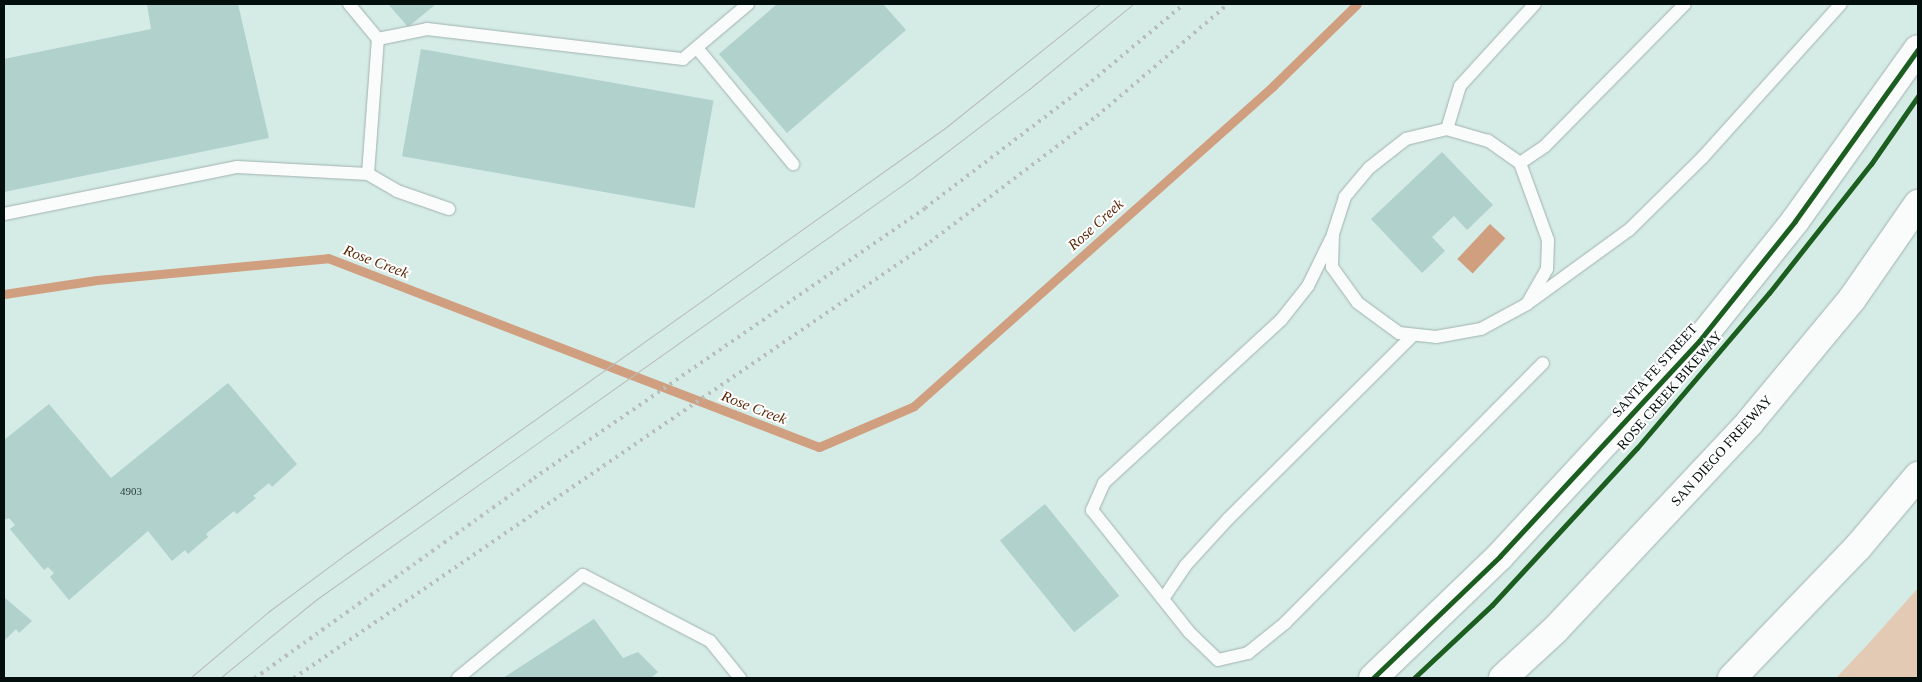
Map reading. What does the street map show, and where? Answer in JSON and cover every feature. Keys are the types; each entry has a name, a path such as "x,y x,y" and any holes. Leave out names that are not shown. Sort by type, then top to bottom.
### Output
{"main road":[{"name":"SANTA FE STREET","path":"1373,678 1500,556 1698,341 1795,221 1918,49"},
{"name":"SAN DIEGO FREEWAY","path":"1503,678 1555,630 1750,422 1852,299 1918,204"},
{"path":"1732,678 1858,547 1918,476"}],"lane":[{"path":"349,4 378,39 368,174"},
{"path":"378,39 427,28 684,59 748,4"},
{"path":"1447,129 1460,86 1535,4"},
{"path":"1520,163 1545,146 1685,4"},
{"path":"1333,235 1332,267 1358,303 1399,333 1436,337 1481,329 1527,304 1629,230 1702,157 1841,4"},
{"path":"697,48 793,164"},
{"path":"1527,304 1547,269 1548,240 1520,163 1488,141 1447,129 1406,139 1369,168 1345,198 1333,235 1308,286 1281,320 1104,483 1092,510 1189,632 1218,660 1248,653 1285,623 1345,566 1543,363"},
{"path":"4,214 238,167 368,174 397,191 449,209"},
{"path":"1163,599 1185,566 1228,519 1413,335"},
{"path":"458,678 583,575 710,642 740,678"}],"shaded area":[{"path":"1490,224 1505,238 1473,273 1457,259"},
{"path":"1918,588 1918,678 1836,678 1869,643"}],"building":[{"path":"147,4 238,4 269,138 4,192 4,59 151,29"},
{"path":"388,4 436,4 408,27"},
{"path":"777,4 883,4 906,30 787,133 719,54"},
{"path":"421,49 713,101 695,208 402,156"},
{"path":"1442,152 1493,205 1467,230 1454,216 1432,237 1445,251 1422,273 1371,219"},
{"path":"228,383 297,464 272,487 269,483 253,496 256,498 237,514 234,511 206,534 208,537 188,554 185,550 172,561 148,531 69,600 50,577 54,573 48,567 44,570 10,529 15,525 9,518 4,520 4,440 49,404 111,478"},
{"path":"1045,504 1119,596 1074,632 1000,541"},
{"path":"4,597 32,621 19,633 16,629 4,641"},
{"path":"594,619 623,658 638,652 658,672 651,678 503,678"}],"waterway":[{"name":"Rose Creek","path":"4,294 97,280 328,258 819,447 914,406 1273,86 1357,4"}],"tram line":[{"path":"190,678 268,612 346,554 945,128 1100,4"},
{"path":"220,678 317,599 915,176 1028,90 1133,4"}],"railway":[{"path":"255,678 534,478 925,208 1086,86 1184,4"},
{"path":"294,678 930,242 1097,116 1228,4"}],"cycle path":[{"name":"ROSE CREEK BIKEWAY","path":"1373,678 1500,556 1699,341 1795,221 1918,49"},
{"name":"ROSE CREEK BIKEWAY","path":"1414,678 1492,605 1637,448 1769,293 1871,164 1918,96"}]}
